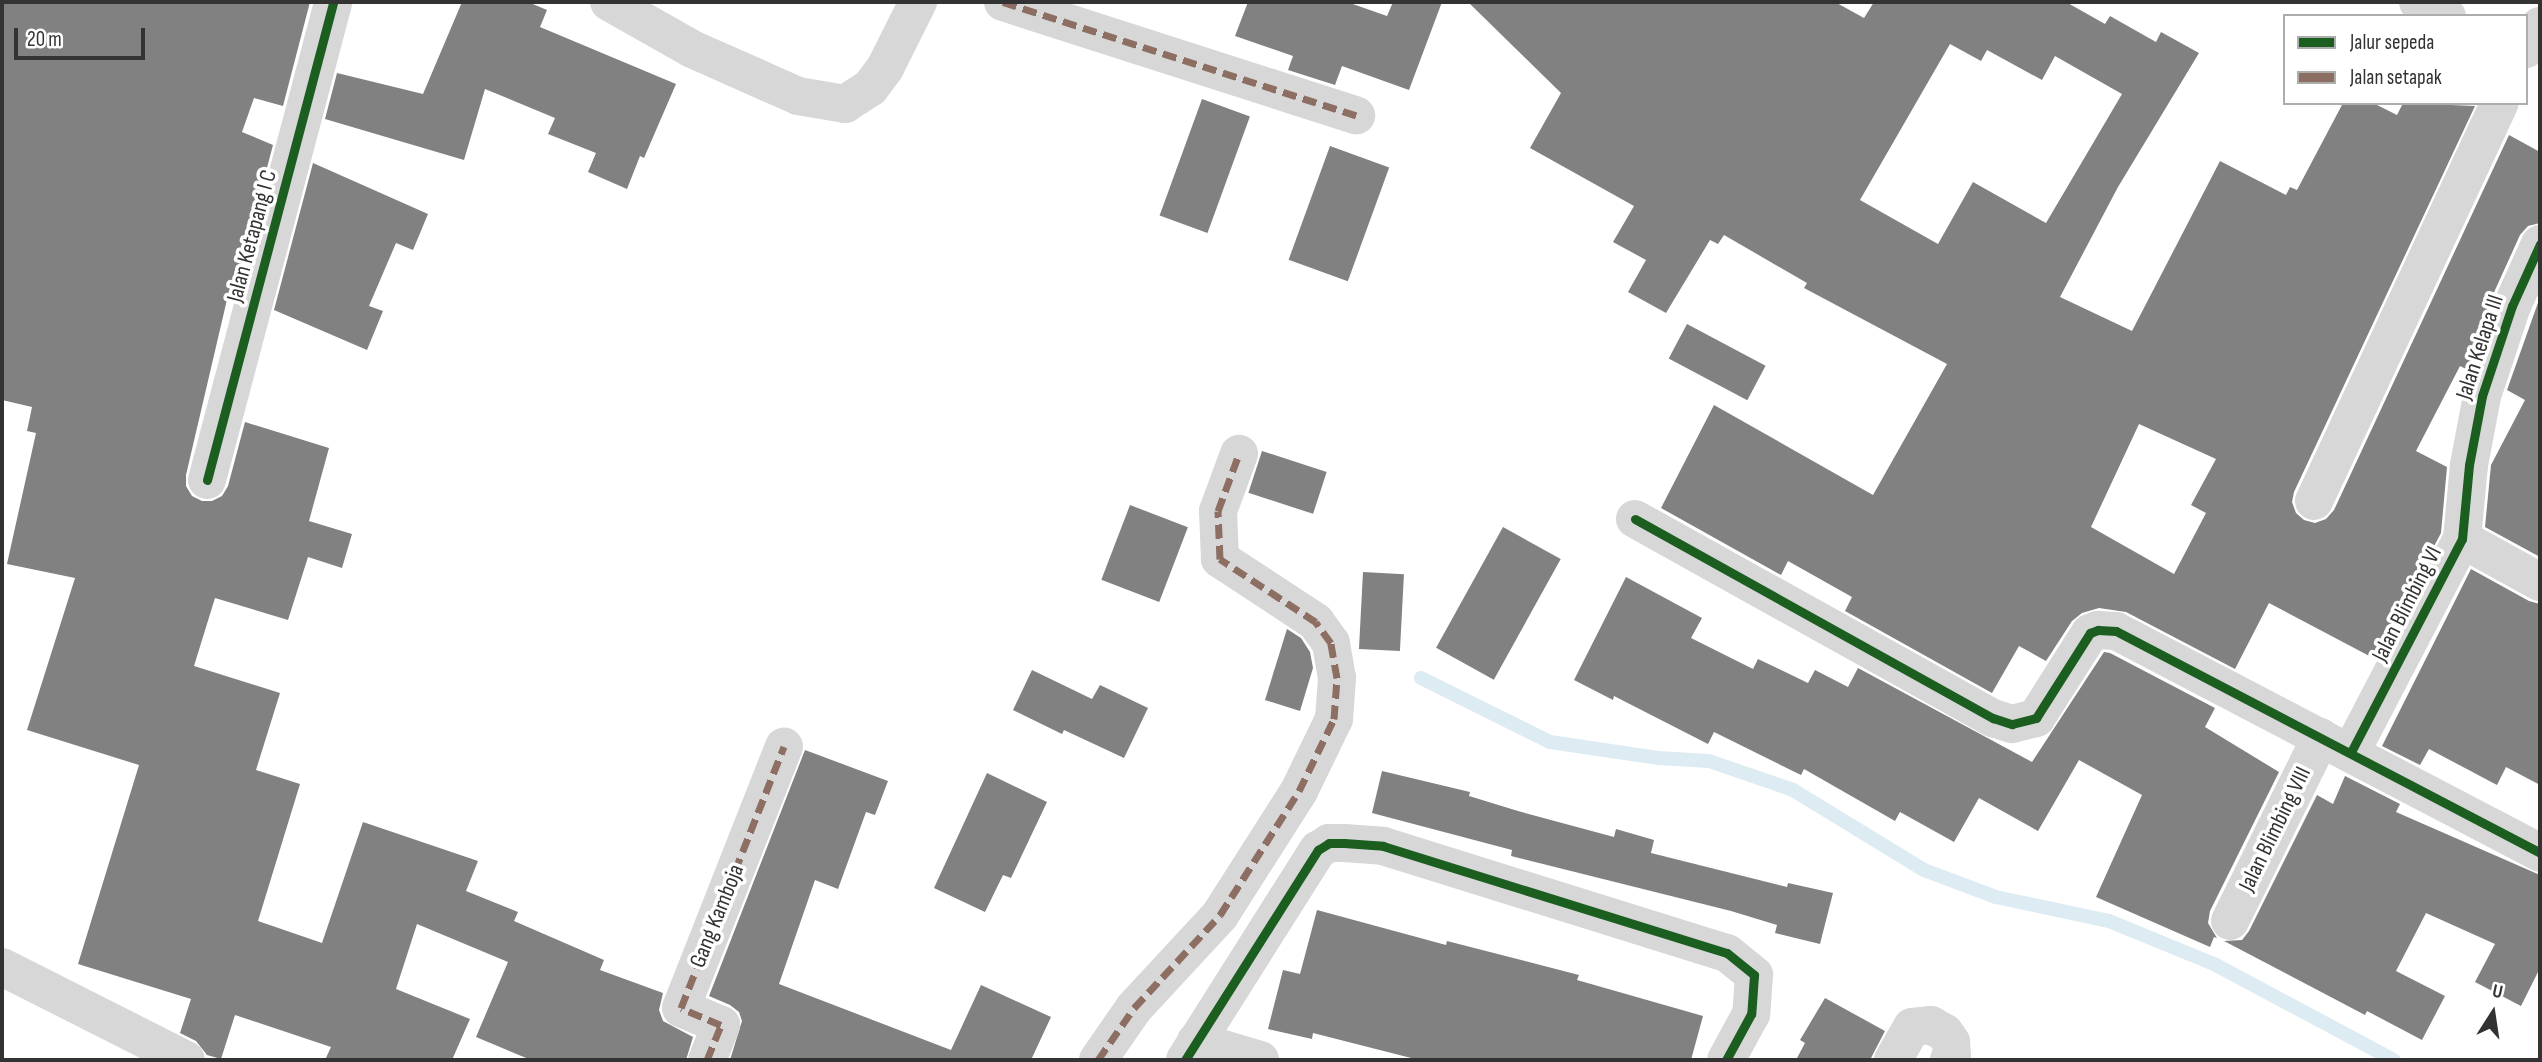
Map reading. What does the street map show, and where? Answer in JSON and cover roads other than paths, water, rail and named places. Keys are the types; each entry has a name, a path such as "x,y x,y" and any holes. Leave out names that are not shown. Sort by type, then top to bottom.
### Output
{"street":[{"name":"Jalan Ketapang I C","path":"207,480 334,2"},
{"path":"609,2 692,49 799,96 845,104 870,88 885,68 918,2"},
{"path":"1003,2 1356,115"},
{"path":"2418,2 2443,14"},
{"path":"2528,47 2540,26"},
{"path":"2314,501 2499,105"},
{"name":"Jalan Kelapa III","path":"2469,465 2482,396 2512,306 2540,244"},
{"path":"1098,1060 1134,1008 1220,915 1299,791 1334,719 1337,678 1331,643 1316,622 1220,559 1218,511 1239,454"},
{"name":"Jalan Blimbing VI","path":"2336,745 2462,539 2469,465"},
{"path":"1635,519 1993,718 2012,724 2036,718 2090,633 2098,630 2116,631 2540,853"},
{"path":"2462,539 2540,582"},
{"name":"Jalan Blimbing VIII","path":"2230,921 2336,745"},
{"name":"Gang Kamboja","path":"707,1060 721,1025 681,1008 784,747"},
{"path":"1260,1060 1191,1051 1318,850 1329,843 1344,842 1383,846 1727,953 1754,975 1751,1014 1726,1060"},
{"path":"2,967 186,1060"},
{"path":"1893,1060 1912,1027 1931,1025 1945,1033 1951,1042 1952,1055 1949,1060"}],"waterway":[{"path":"1421,678 1550,742 1658,758 1709,761 1793,790 1924,870 1996,897 2109,921 2214,964 2394,1060"}]}
